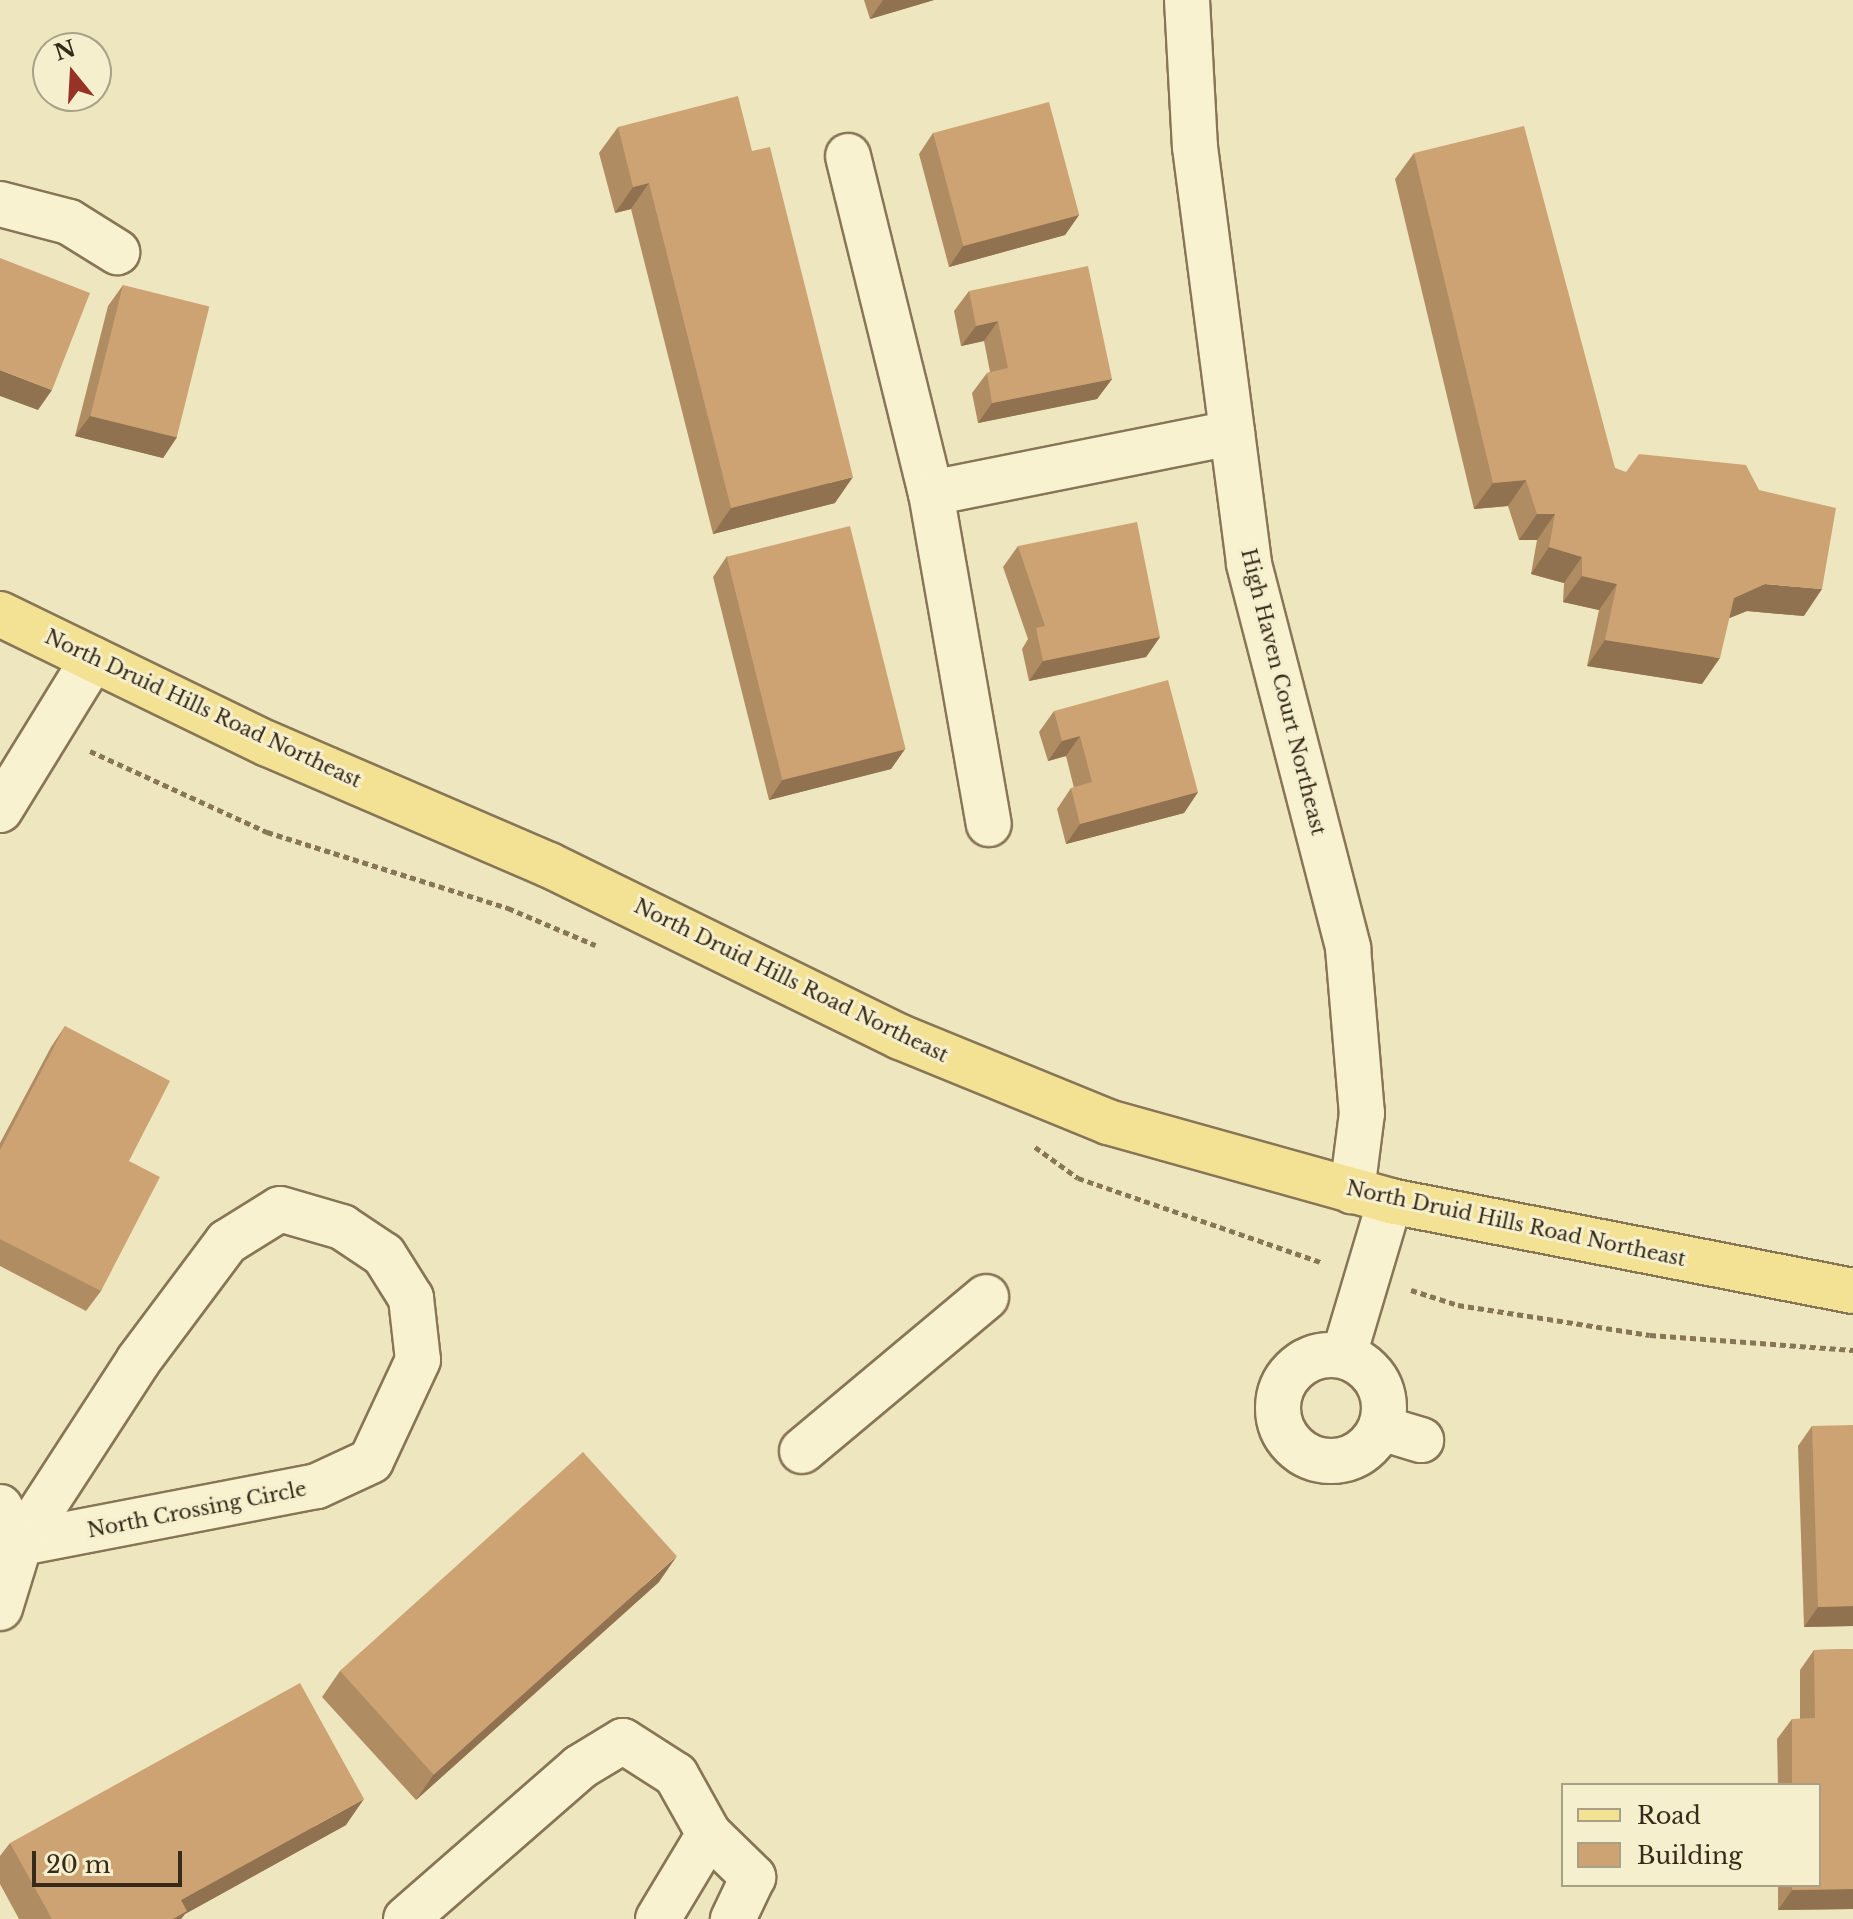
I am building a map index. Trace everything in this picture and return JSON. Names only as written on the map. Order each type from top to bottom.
[{"type":"main road","name":"North Druid Hills Road Northeast","points":[[3,621],[549,865],[900,1037],[1108,1122],[1371,1196],[1853,1291]]},
{"type":"street","name":"High Haven Court Northeast","points":[[1187,0],[1195,147],[1249,564],[1348,948],[1371,1196],[1344,1355]]},
{"type":"street","points":[[848,156],[931,493],[989,824]]},
{"type":"street","points":[[0,204],[69,222],[117,252]]},
{"type":"street","points":[[931,493],[1232,433]]},
{"type":"street","points":[[0,810],[93,659]]},
{"type":"street","name":"North Crossing Circle","points":[[0,1608],[10,1525],[227,1242],[280,1209],[342,1227],[384,1255],[411,1298],[418,1360],[371,1461],[317,1486],[10,1525]]},
{"type":"street","points":[[802,1451],[986,1297]]},
{"type":"street","points":[[1344,1355],[1370,1370],[1401,1434],[1333,1462],[1303,1455],[1282,1433],[1276,1402],[1288,1374],[1313,1357],[1344,1355]]},
{"type":"street","points":[[406,1919],[580,1767],[623,1741],[676,1775],[709,1834],[753,1877],[733,1919]]},
{"type":"street","points":[[658,1919],[709,1834]]},
{"type":"building","points":[[738,96],[752,151],[770,147],[853,477],[731,508],[649,183],[633,187],[618,127]]},
{"type":"building","points":[[1049,102],[1079,215],[963,246],[933,133]]},
{"type":"building","points":[[1524,126],[1615,468],[1626,472],[1639,454],[1746,465],[1759,490],[1836,508],[1822,589],[1765,584],[1734,598],[1720,658],[1605,640],[1617,584],[1582,576],[1582,557],[1549,547],[1555,514],[1537,514],[1526,480],[1493,483],[1414,153]]},
{"type":"building","points":[[0,258],[90,293],[52,390],[0,370]]},
{"type":"building","points":[[1088,266],[1112,379],[992,403],[987,373],[1008,368],[998,321],[976,326],[969,291]]},
{"type":"building","points":[[123,285],[209,307],[177,438],[90,416]]},
{"type":"building","points":[[1137,522],[1160,637],[1043,661],[1036,628],[1045,626],[1018,546]]},
{"type":"building","points":[[850,526],[906,749],[782,780],[727,557]]},
{"type":"building","points":[[1168,680],[1198,792],[1080,824],[1071,788],[1092,782],[1080,736],[1062,741],[1054,711]]},
{"type":"building","points":[[65,1026],[170,1081],[129,1161],[160,1177],[101,1291],[0,1239],[0,1150]]},
{"type":"building","points":[[1853,1425],[1853,1606],[1818,1607],[1812,1426]]},
{"type":"building","points":[[583,1452],[677,1556],[434,1775],[340,1671]]},
{"type":"building","points":[[1853,1649],[1853,1889],[1792,1890],[1792,1887],[1821,1887],[1821,1783],[1792,1783],[1792,1719],[1815,1718],[1814,1650]]},
{"type":"building","points":[[300,1683],[364,1799],[181,1900],[187,1911],[173,1919],[52,1919],[10,1843]]}]
